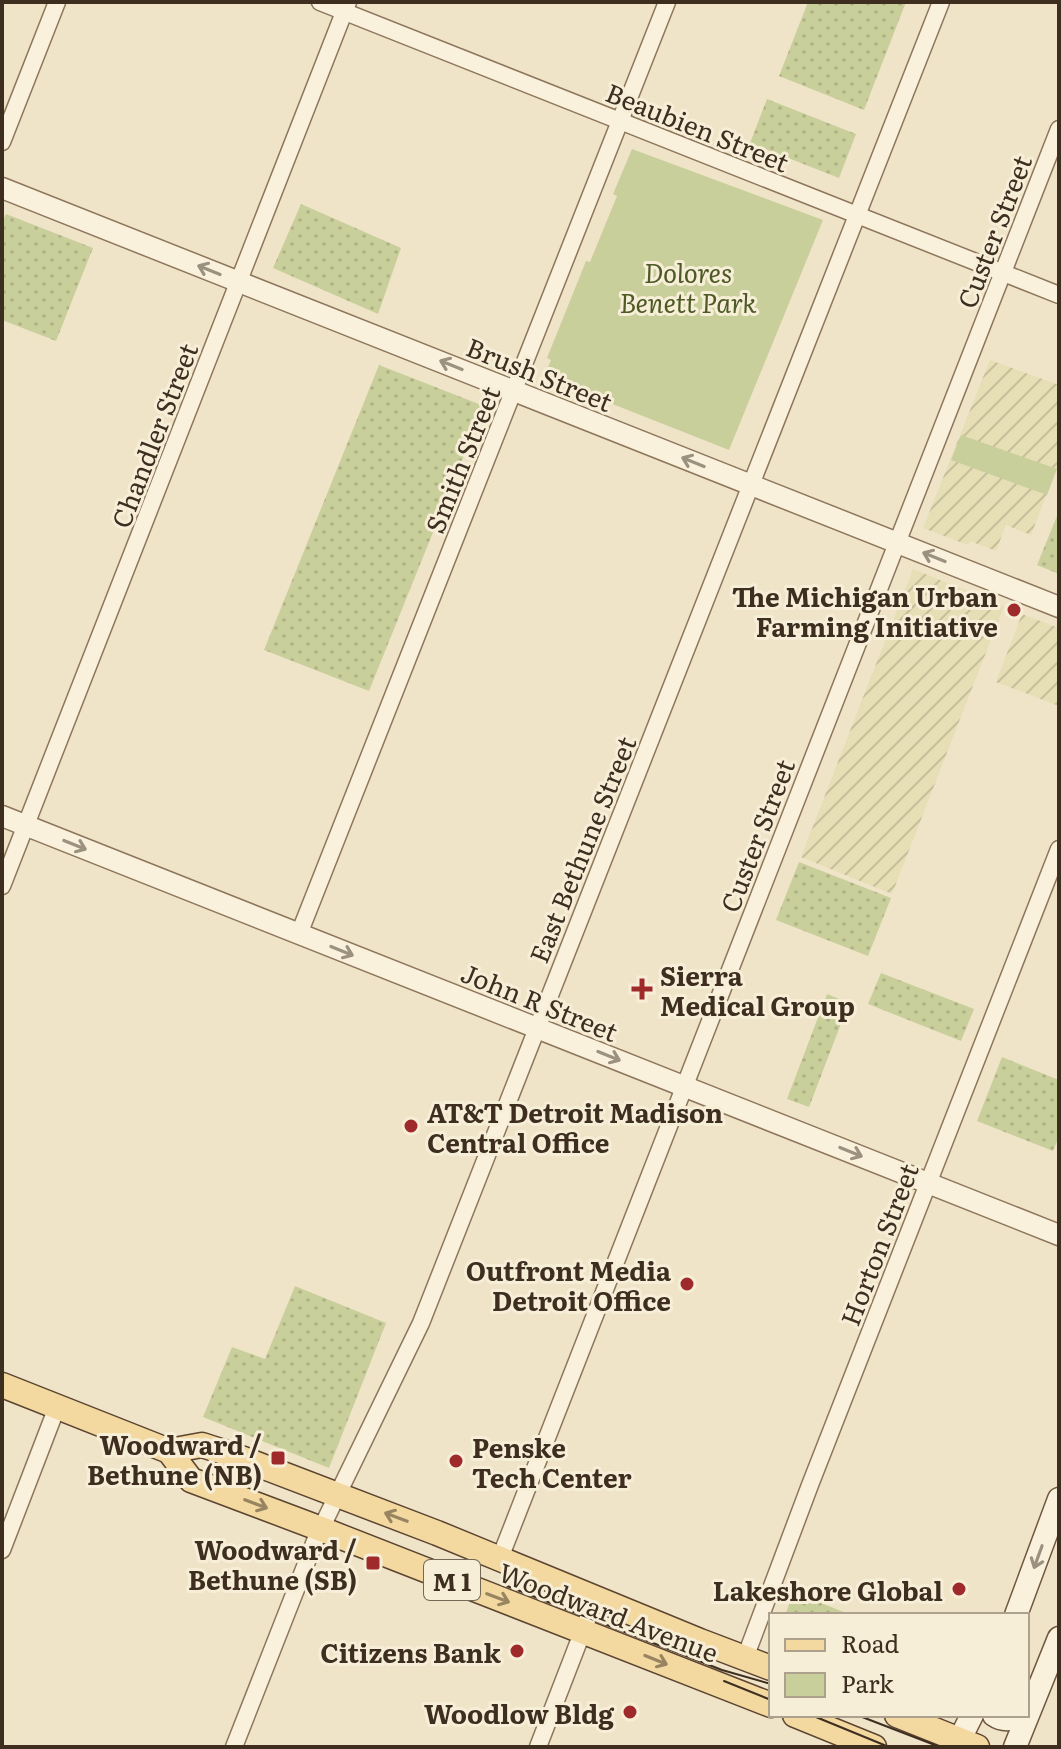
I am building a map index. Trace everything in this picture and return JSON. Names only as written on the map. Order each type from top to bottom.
[{"type":"main road","name":"Woodward Avenue","points":[[2,1385],[169,1451],[191,1480],[769,1704]]},
{"type":"main road","name":"Woodward Avenue","points":[[169,1451],[202,1445],[500,1558],[769,1667]]},
{"type":"main road","points":[[1017,1613],[1059,1499]]},
{"type":"main road","points":[[1029,1709],[1059,1638]]},
{"type":"main road","points":[[800,1717],[874,1747]]},
{"type":"main road","points":[[901,1717],[964,1745],[971,1717]]},
{"type":"main road","points":[[996,1717],[1006,1720],[1016,1717]]},
{"type":"main road","points":[[1015,1747],[1026,1717]]},
{"type":"street","points":[[2,142],[57,2]]},
{"type":"street","name":"Beaubien Street","points":[[320,2],[346,7],[620,121],[1059,295]]},
{"type":"street","name":"Smith Street","points":[[299,934],[667,2]]},
{"type":"street","name":"East Bethune Street","points":[[234,1747],[321,1529],[421,1323],[941,2]]},
{"type":"street","name":"Chandler Street","points":[[2,886],[346,7]]},
{"type":"street","name":"Custer Street","points":[[500,1558],[1059,129]]},
{"type":"street","name":"Brush Street","points":[[2,188],[1059,607]]},
{"type":"street","name":"John R Street","points":[[2,816],[1059,1235]]},
{"type":"street","name":"Horton Street","points":[[745,1658],[1059,849]]},
{"type":"street","points":[[2,1550],[57,1407]]},
{"type":"street","points":[[538,1747],[596,1597]]},
{"type":"shaded area","name":"The Michigan Urban Farming Initiative","points":[[990,360],[1059,385],[1059,463],[1031,535],[1006,525],[996,551],[970,541],[968,545],[923,528]]},
{"type":"shaded area","points":[[913,569],[1004,606],[892,894],[801,857]]},
{"type":"shaded area","points":[[1022,614],[1059,628],[1059,706],[996,682]]},
{"type":"green space","points":[[808,2],[906,2],[864,110],[779,76]]},
{"type":"green space","points":[[767,99],[856,134],[839,178],[750,143]]},
{"type":"green space","name":"Dolores Benett Park","points":[[632,149],[823,220],[729,450],[544,377],[551,360],[547,358],[586,261],[590,262],[617,196],[613,194]]},
{"type":"green space","points":[[301,204],[401,248],[378,314],[273,268]]},
{"type":"green space","points":[[6,214],[93,248],[56,341],[2,320],[2,223]]},
{"type":"green space","points":[[379,365],[484,406],[369,691],[264,650]]},
{"type":"green space","points":[[961,435],[1057,469],[1047,495],[951,460]]},
{"type":"green space","points":[[1059,511],[1059,574],[1037,565]]},
{"type":"green space","points":[[799,862],[891,898],[868,956],[776,920]]},
{"type":"green space","points":[[881,973],[974,1009],[961,1041],[868,1004]]},
{"type":"green space","points":[[827,994],[849,1003],[809,1107],[787,1099]]},
{"type":"green space","points":[[1002,1057],[1059,1080],[1059,1137],[1053,1151],[977,1121]]},
{"type":"green space","points":[[295,1286],[386,1323],[329,1468],[203,1417],[232,1347],[265,1359]]},
{"type":"green space","points":[[794,1592],[846,1613],[786,1613]]},
{"type":"tram line","points":[[507,1586],[722,1670],[769,1683]]},
{"type":"tram line","points":[[724,1681],[769,1699]]},
{"type":"tram line","points":[[816,1717],[889,1747]]},
{"type":"tram line","points":[[862,1717],[940,1747]]},
{"type":"place","name":"The Michigan Urban Farming Initiative","points":[[1014,610]]},
{"type":"place","name":"Sierra Medical Group","points":[[642,989]]},
{"type":"place","name":"AT&T Detroit Madison Central Office","points":[[411,1126]]},
{"type":"place","name":"Outfront Media Detroit Office","points":[[687,1284]]},
{"type":"place","name":"Woodward / Bethune (NB)","points":[[278,1458]]},
{"type":"place","name":"Penske Tech Center","points":[[456,1461]]},
{"type":"place","name":"Woodward / Bethune (SB)","points":[[373,1563]]},
{"type":"place","name":"Lakeshore Global","points":[[959,1589]]},
{"type":"place","name":"Citizens Bank","points":[[517,1651]]},
{"type":"place","name":"Woodlow Bldg","points":[[630,1712]]}]
